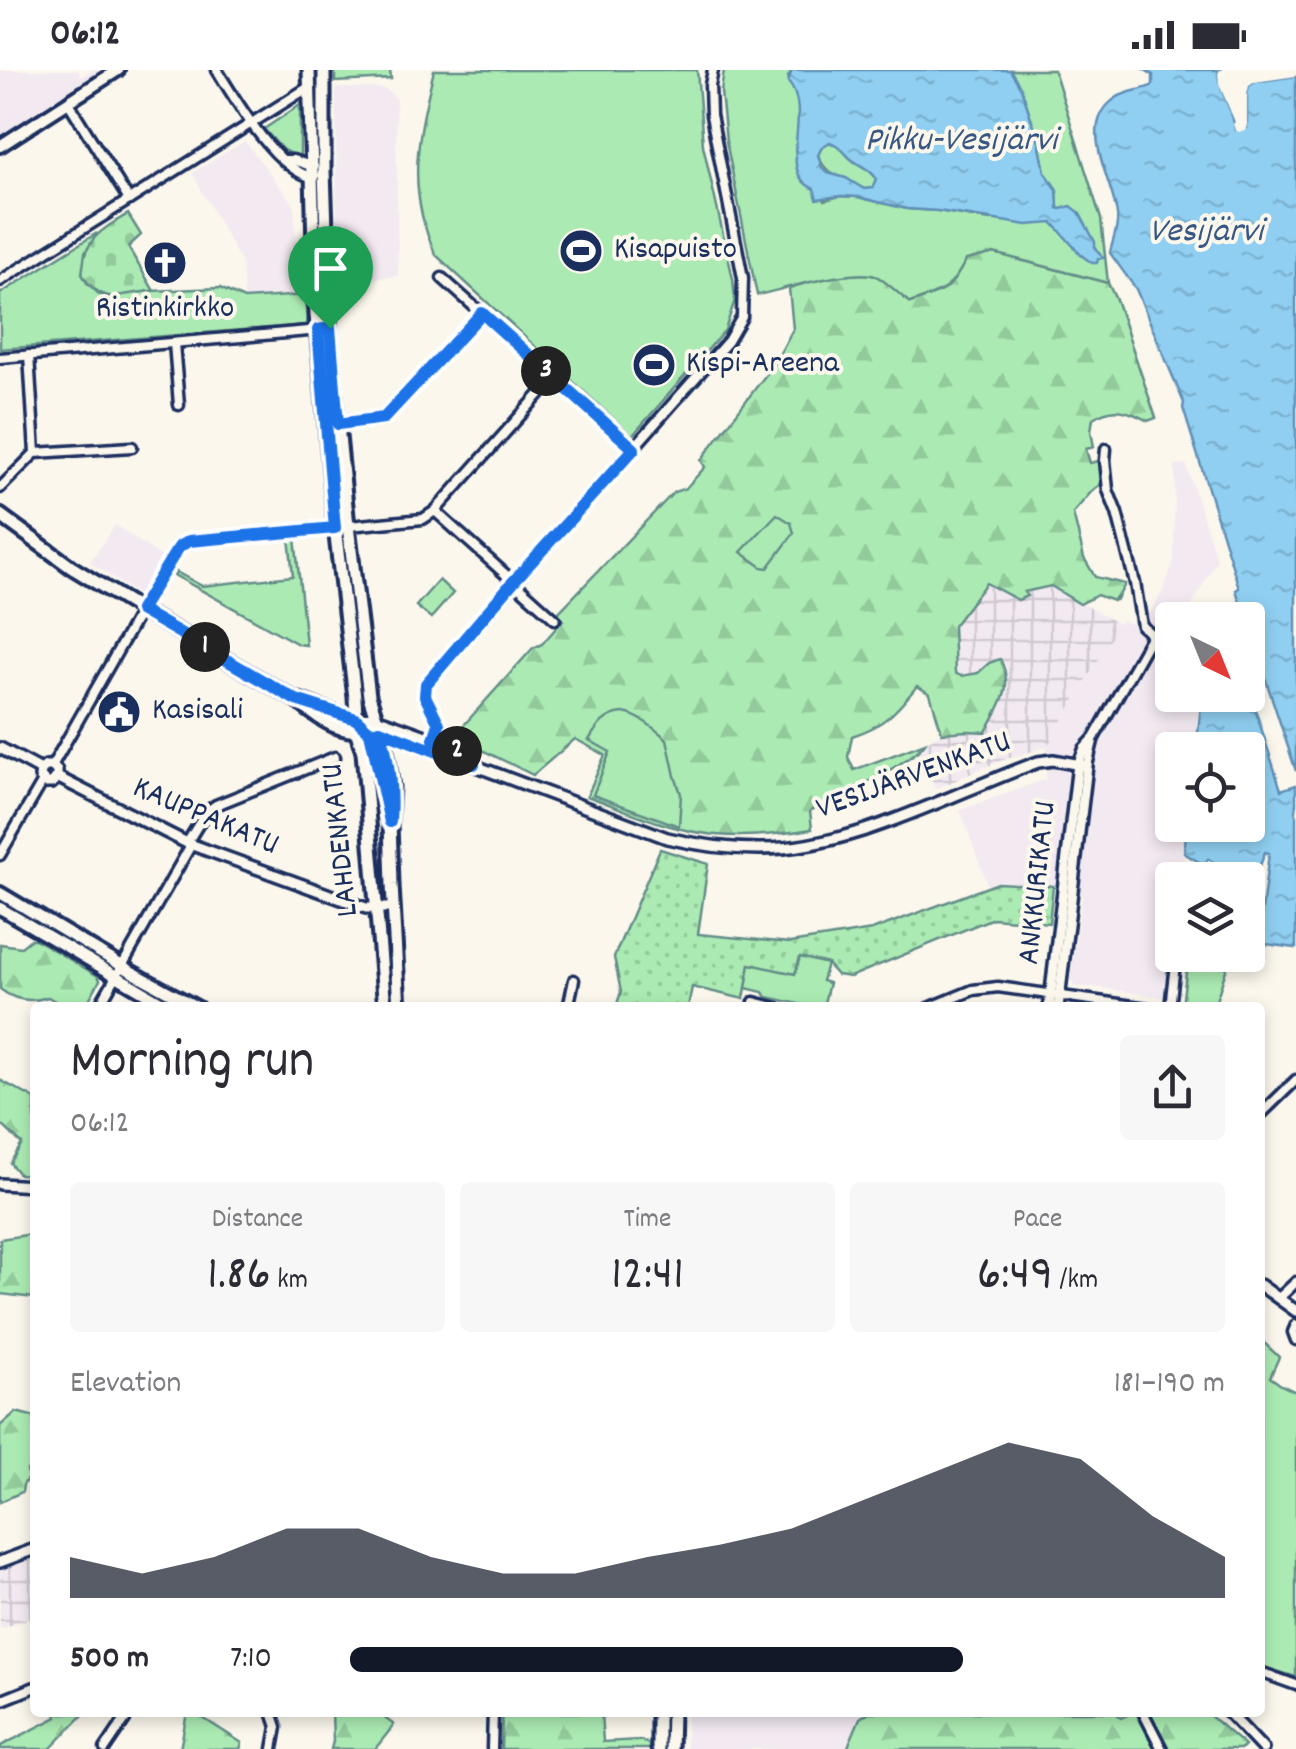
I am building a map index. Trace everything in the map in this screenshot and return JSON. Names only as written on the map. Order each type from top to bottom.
[{"type":"main road","points":[[0,146],[118,70]]},
{"type":"main road","name":"LAHDENKATU","points":[[309,70],[324,329],[356,719],[371,728]]},
{"type":"main road","name":"LAHDENKATU","points":[[315,171],[324,70]]},
{"type":"main road","name":"LAHDENKATU","points":[[324,329],[338,424],[342,527],[371,728],[390,822],[400,1002]]},
{"type":"main road","name":"VESIJÄRVENKATU","points":[[0,515],[70,567],[334,726],[371,728]]},
{"type":"main road","name":"VESIJÄRVENKATU","points":[[296,700],[356,719],[371,728]]},
{"type":"main road","name":"LAHDENKATU","points":[[371,728],[363,752],[385,1002]]},
{"type":"main road","points":[[0,894],[187,1002]]},
{"type":"main road","points":[[0,908],[160,1002]]},
{"type":"main road","points":[[658,1717],[658,1749]]},
{"type":"main road","points":[[670,1749],[672,1717]]},
{"type":"street","points":[[217,70],[273,151],[315,171]]},
{"type":"street","points":[[432,744],[439,724],[425,696],[426,684],[728,341],[742,317],[743,278],[711,115],[713,70]]},
{"type":"street","points":[[2,276],[309,86]]},
{"type":"street","points":[[68,102],[129,200]]},
{"type":"street","points":[[442,278],[634,449]]},
{"type":"street","points":[[338,424],[384,418],[482,313]]},
{"type":"street","points":[[0,358],[324,329]]},
{"type":"street","points":[[174,342],[178,406]]},
{"type":"street","points":[[29,355],[34,453]]},
{"type":"street","points":[[52,766],[180,546],[189,541],[424,519],[435,512],[554,378]]},
{"type":"street","points":[[0,488],[34,453],[132,447]]},
{"type":"street","points":[[1082,765],[1152,635],[1142,626],[1118,513],[1108,490],[1106,449]]},
{"type":"street","points":[[435,512],[555,618]]},
{"type":"street","name":"VESIJÄRVENKATU","points":[[371,728],[432,744],[464,762],[668,838],[762,850],[858,832],[1038,762],[1053,760],[1082,765]]},
{"type":"street","points":[[0,748],[41,770]]},
{"type":"street","points":[[101,1002],[206,812],[335,758]]},
{"type":"street","name":"ANKKURIKATU","points":[[1052,1002],[1082,765]]},
{"type":"street","points":[[52,766],[57,778],[44,782],[41,770],[52,766]]},
{"type":"street","name":"KAUPPAKATU","points":[[57,778],[189,844],[366,908],[394,908]]},
{"type":"street","points":[[0,854],[44,782]]},
{"type":"street","points":[[1171,1002],[1174,972]]},
{"type":"street","points":[[569,1002],[574,980]]},
{"type":"street","points":[[944,1002],[973,990],[998,987],[1108,1002]]},
{"type":"street","name":"ANKKURIKATU","points":[[1055,994],[1057,1002]]},
{"type":"street","points":[[1265,1110],[1296,1080]]},
{"type":"street","points":[[0,1184],[30,1186]]},
{"type":"street","points":[[1279,1298],[1296,1282]]},
{"type":"street","points":[[1265,1288],[1296,1311]]},
{"type":"street","points":[[1296,1325],[1296,1340]]},
{"type":"street","points":[[0,1562],[30,1551]]},
{"type":"street","points":[[1265,1674],[1296,1685]]},
{"type":"street","points":[[0,1701],[30,1689]]},
{"type":"street","points":[[105,1749],[127,1717]]},
{"type":"street","points":[[273,1749],[277,1728],[274,1717]]},
{"type":"street","points":[[492,1749],[493,1717]]},
{"type":"street","points":[[1146,1717],[1162,1749]]},
{"type":"street","points":[[1233,1717],[1263,1749]]},
{"type":"shaded area","points":[[0,70],[78,70],[81,77],[93,70],[105,70],[2,136]]},
{"type":"shaded area","points":[[336,88],[386,89],[396,98],[398,276],[337,282]]},
{"type":"shaded area","points":[[245,141],[294,205],[299,296],[244,299],[242,264],[192,173]]},
{"type":"shaded area","points":[[1186,464],[1217,560],[1194,602],[1157,602],[1174,561],[1175,465]]},
{"type":"shaded area","points":[[115,525],[162,557],[140,596],[90,562]]},
{"type":"shaded area","points":[[986,582],[1023,592],[1051,586],[1119,624],[1047,747],[1000,761],[935,789],[920,750],[925,743],[942,733],[986,732],[989,663],[978,673],[954,673],[953,626]]},
{"type":"shaded area","points":[[1155,605],[1155,712],[1197,712],[1196,732],[1155,732],[1155,842],[1185,842],[1183,862],[1155,862],[1155,972],[1177,972],[1176,999],[1075,987],[1070,979],[1082,895],[1052,886],[988,886],[960,810],[1046,779],[1047,747],[1121,620],[1136,626]]},
{"type":"shaded area","points":[[30,1558],[30,1618],[0,1629],[0,1571]]},
{"type":"shaded area","points":[[687,1717],[862,1717],[847,1749],[686,1749]]},
{"type":"green space","points":[[335,70],[390,70],[391,79],[335,82]]},
{"type":"green space","name":"Kisapuisto","points":[[434,70],[697,70],[703,145],[735,300],[725,330],[632,436],[436,255],[420,208],[417,163]]},
{"type":"green space","points":[[724,70],[792,70],[788,77],[798,98],[795,150],[814,189],[825,200],[858,197],[907,209],[990,220],[1058,208],[1057,190],[1045,172],[1021,88],[1010,70],[1054,70],[1101,219],[1108,283],[994,253],[966,260],[944,289],[910,303],[878,277],[868,274],[757,295],[726,141],[721,92]]},
{"type":"green space","points":[[300,105],[300,158],[283,150],[264,129]]},
{"type":"green space","points":[[829,142],[873,174],[873,188],[864,189],[826,169],[818,155]]},
{"type":"green space","points":[[128,214],[141,235],[128,247],[154,291],[106,295],[82,275],[85,253],[95,237]]},
{"type":"green space","points":[[97,233],[85,253],[82,274],[100,295],[220,288],[244,299],[305,295],[307,325],[0,349],[0,294]]},
{"type":"green space","points":[[994,253],[1108,283],[1156,418],[1148,421],[1120,410],[1100,414],[1093,418],[1094,447],[1086,449],[1090,463],[1099,461],[1105,481],[1073,513],[1084,558],[1095,577],[1125,584],[1116,601],[1116,597],[1113,601],[1097,595],[1080,604],[1051,586],[1024,592],[1027,596],[1018,600],[986,583],[953,626],[955,673],[978,673],[1000,659],[1004,669],[1004,697],[986,732],[942,733],[930,694],[917,686],[889,717],[852,736],[848,757],[854,770],[925,743],[917,751],[810,811],[812,829],[743,836],[672,827],[587,796],[605,755],[575,739],[533,775],[454,736],[563,620],[557,614],[674,492],[686,488],[705,467],[701,460],[774,364],[793,329],[789,288],[834,277],[870,275],[910,303],[944,289],[966,260]]},
{"type":"green space","points":[[777,514],[791,523],[794,533],[768,568],[762,567],[741,552]]},
{"type":"green space","points":[[289,537],[295,537],[306,645],[174,575],[176,572],[202,586],[293,576]]},
{"type":"green space","points":[[439,580],[453,593],[431,618],[416,606]]},
{"type":"green space","points":[[623,713],[641,719],[667,739],[681,794],[679,826],[593,795],[610,752],[589,740],[603,722]]},
{"type":"green space","points":[[660,849],[708,864],[698,934],[790,943],[872,930],[998,883],[1053,886],[1049,923],[993,918],[850,977],[837,975],[827,964],[800,958],[796,974],[750,965],[744,999],[692,987],[689,1002],[618,1002],[621,992],[614,957]]},
{"type":"green space","points":[[35,939],[98,976],[100,980],[88,1002],[57,1002],[48,997],[23,1000],[0,989],[0,944],[21,947]]},
{"type":"green space","points":[[800,957],[827,964],[822,981],[829,983],[824,1002],[790,1002],[746,988],[750,964],[795,974]]},
{"type":"green space","points":[[1186,972],[1225,972],[1216,1002],[1183,1002]]},
{"type":"green space","points":[[0,1080],[30,1096],[30,1175],[19,1174],[10,1163],[22,1144],[0,1123]]},
{"type":"green space","points":[[30,1235],[30,1297],[0,1294],[0,1239]]},
{"type":"green space","points":[[1265,1344],[1279,1357],[1270,1377],[1296,1392],[1296,1677],[1265,1668]]},
{"type":"green space","points":[[16,1412],[30,1416],[28,1478],[22,1492],[0,1502],[0,1426]]},
{"type":"green space","points":[[57,1717],[81,1717],[50,1749],[0,1749]]},
{"type":"green space","points":[[186,1717],[201,1717],[242,1743],[240,1749],[180,1749]]},
{"type":"green space","points":[[332,1717],[383,1717],[394,1725],[375,1749],[331,1749]]},
{"type":"green space","points":[[502,1717],[601,1717],[603,1742],[640,1740],[649,1744],[649,1749],[501,1749]]},
{"type":"green space","points":[[1212,1717],[1245,1746],[847,1749],[860,1718]]},
{"type":"water","name":"Pikku-Vesijärvi","points":[[792,70],[1010,70],[1021,88],[1045,172],[1057,190],[1058,208],[1071,206],[1079,212],[1103,258],[1092,263],[1053,223],[1027,225],[907,209],[858,197],[817,199],[814,189],[803,181],[797,169],[798,109],[788,82]],"holes":[[[830,142],[873,174],[873,188],[864,189],[822,168],[818,155]]]},
{"type":"water","name":"Vesijärvi","points":[[1145,70],[1220,70],[1219,80],[1235,130],[1247,128],[1249,86],[1296,76],[1296,771],[1265,677],[1265,602],[1240,602],[1184,403],[1136,289],[1110,253],[1117,215],[1100,154],[1098,123],[1104,109],[1116,98],[1153,85],[1153,75]]},
{"type":"water","points":[[1200,712],[1256,712],[1262,732],[1198,732]]},
{"type":"water","points":[[1265,740],[1281,790],[1296,785],[1296,948],[1265,944],[1269,853],[1265,852],[1261,862],[1199,862],[1184,853],[1185,842],[1265,842]]},
{"type":"pier","points":[[1220,70],[1225,70],[1224,83],[1240,127],[1246,82],[1296,71],[1296,76],[1249,86],[1247,129],[1239,132],[1219,84]]},
{"type":"place","name":"Kisapuisto","points":[[581,251]]},
{"type":"place","name":"Ristinkirkko","points":[[165,263]]},
{"type":"place","name":"Kispi-Areena","points":[[654,365]]},
{"type":"place","name":"Kasisali","points":[[119,712]]},
{"type":"route","points":[[330,328],[318,330],[335,528],[189,541],[175,553],[140,610],[296,700],[356,719],[370,732],[380,730],[392,787],[390,822],[370,732],[380,730],[474,764],[434,739],[439,724],[425,696],[426,684],[634,449],[482,313],[384,418],[338,424],[330,328]]}]
